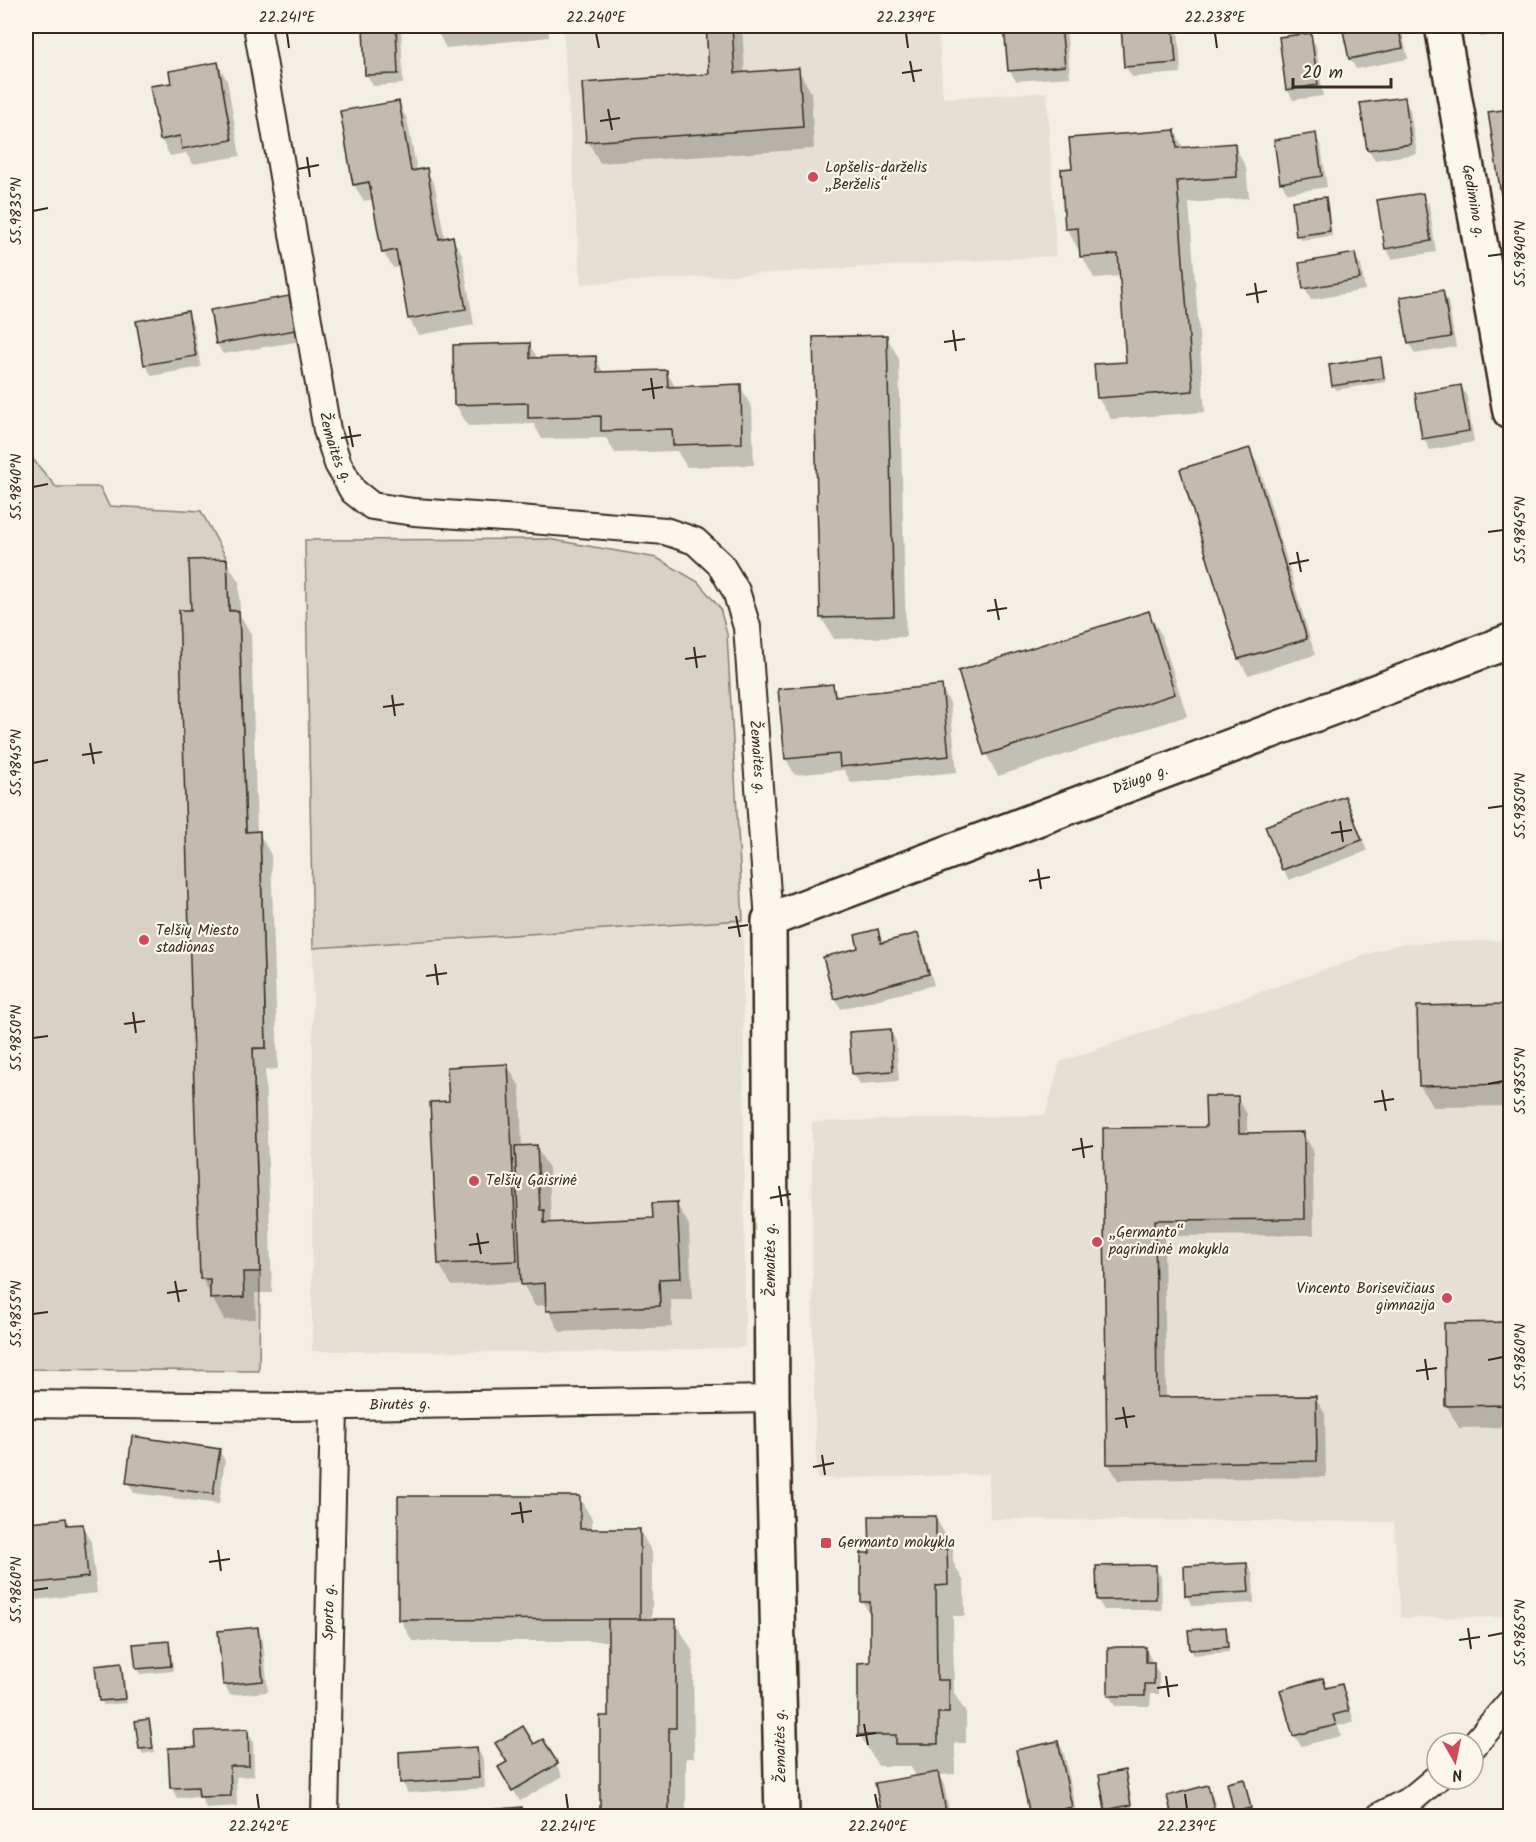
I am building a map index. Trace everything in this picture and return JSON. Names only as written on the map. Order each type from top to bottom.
[{"type":"main road","name":"Gedimino g.","points":[[1442,26],[1510,412]]},
{"type":"main road","name":"Džiugo g.","points":[[770,920],[1510,641]]},
{"type":"main road","name":"Žemaitės g.","points":[[770,920],[772,1399],[782,1816]]},
{"type":"street","name":"Žemaitės g.","points":[[257,26],[327,430],[338,464],[353,491],[372,506],[414,512],[665,531],[695,541],[720,564],[736,591],[747,627],[770,920]]},
{"type":"street","name":"Birutės g.","points":[[26,1404],[334,1407],[772,1399]]},
{"type":"street","name":"Sporto g.","points":[[325,1816],[334,1407]]},
{"type":"street","points":[[1485,1732],[1510,1703]]},
{"type":"street","points":[[1380,1816],[1412,1799],[1425,1788]]},
{"type":"shaded area","name":"Lopšelis-darželis „Berželis“","points":[[563,26],[938,26],[943,98],[1047,92],[1056,256],[581,284]]},
{"type":"shaded area","name":"Telšių Miesto stadionas","points":[[26,451],[56,487],[100,487],[109,506],[201,511],[227,559],[229,610],[239,611],[246,832],[260,831],[266,1048],[253,1049],[260,1272],[259,1371],[26,1369]]},
{"type":"shaded area","points":[[548,539],[657,558],[698,582],[720,608],[727,634],[743,920],[313,948],[305,540]]},
{"type":"shaded area","points":[[743,920],[745,1347],[629,1352],[312,1351],[313,948]]},
{"type":"shaded area","name":"„Germanto“ pagrindinė mokykla","points":[[1510,940],[1510,1617],[1401,1618],[1394,1522],[990,1519],[989,1474],[817,1479],[813,1363],[812,1122],[1045,1115],[1060,1062],[1398,944]]},
{"type":"building","points":[[363,26],[396,26],[398,74],[365,75]]},
{"type":"building","points":[[435,26],[497,26],[435,32]]},
{"type":"building","points":[[706,26],[732,26],[735,73],[799,68],[803,127],[586,142],[582,83],[709,74]]},
{"type":"building","points":[[1004,26],[1061,26],[1065,66],[1008,71]]},
{"type":"building","points":[[1121,26],[1173,26],[1176,63],[1124,67]]},
{"type":"building","points":[[1342,26],[1398,26],[1403,48],[1349,59]]},
{"type":"building","points":[[1311,33],[1318,85],[1286,90],[1279,37]]},
{"type":"building","points":[[218,62],[232,140],[182,149],[180,136],[160,140],[150,86],[171,83],[169,71]]},
{"type":"building","points":[[1405,97],[1411,144],[1367,150],[1360,103]]},
{"type":"building","points":[[399,101],[411,171],[427,168],[439,239],[453,236],[466,309],[408,319],[396,250],[382,253],[369,182],[353,185],[340,111]]},
{"type":"building","points":[[1510,109],[1510,194],[1501,195],[1488,112]]},
{"type":"building","points":[[1175,130],[1177,148],[1235,143],[1237,177],[1177,181],[1193,391],[1097,398],[1094,364],[1126,362],[1118,254],[1080,257],[1078,228],[1065,229],[1061,169],[1072,168],[1069,138]]},
{"type":"building","points":[[1316,133],[1322,176],[1280,183],[1274,140]]},
{"type":"building","points":[[1423,193],[1431,241],[1385,249],[1377,200]]},
{"type":"building","points":[[1326,197],[1330,231],[1296,236],[1292,201]]},
{"type":"building","points":[[1355,253],[1360,279],[1303,289],[1299,263]]},
{"type":"building","points":[[1443,290],[1451,337],[1408,344],[1400,297]]},
{"type":"building","points":[[289,296],[296,330],[216,344],[210,310]]},
{"type":"building","points":[[188,311],[196,356],[144,365],[136,321]]},
{"type":"building","points":[[887,335],[894,616],[820,618],[813,337]]},
{"type":"building","points":[[530,343],[530,358],[596,356],[597,372],[667,370],[668,387],[741,384],[742,443],[673,445],[672,429],[601,431],[601,416],[528,418],[528,403],[454,405],[453,345]]},
{"type":"building","points":[[1381,357],[1384,378],[1332,386],[1329,365]]},
{"type":"building","points":[[1461,385],[1469,431],[1422,439],[1415,393]]},
{"type":"building","points":[[1250,448],[1307,639],[1238,659],[1180,469]]},
{"type":"building","points":[[227,559],[229,611],[239,611],[246,832],[260,831],[266,1048],[253,1048],[260,1272],[243,1272],[244,1297],[210,1299],[210,1279],[200,1279],[179,610],[191,610],[189,560]]},
{"type":"building","points":[[1149,611],[1175,694],[984,755],[958,671]]},
{"type":"building","points":[[833,684],[835,696],[942,685],[949,756],[840,767],[839,754],[785,759],[778,689]]},
{"type":"building","points":[[1345,796],[1362,840],[1282,870],[1265,826]]},
{"type":"building","points":[[878,929],[881,943],[918,933],[929,974],[834,999],[823,957],[858,948],[855,935]]},
{"type":"building","points":[[1510,1004],[1510,1084],[1419,1086],[1417,1006]]},
{"type":"building","points":[[891,1029],[893,1071],[852,1074],[849,1032]]},
{"type":"building","name":"Telšių Gaisrinė","points":[[508,1064],[517,1261],[438,1264],[430,1102],[449,1101],[447,1067]]},
{"type":"building","points":[[1205,1096],[1238,1096],[1239,1133],[1304,1132],[1305,1219],[1155,1220],[1157,1397],[1316,1396],[1317,1461],[1107,1464],[1103,1128],[1206,1127]]},
{"type":"building","points":[[537,1145],[540,1210],[544,1210],[544,1223],[653,1218],[652,1203],[677,1202],[681,1278],[659,1279],[660,1306],[546,1311],[545,1283],[521,1285],[515,1146]]},
{"type":"building","points":[[1510,1322],[1510,1405],[1445,1406],[1444,1323]]},
{"type":"building","points":[[132,1436],[220,1449],[213,1494],[126,1483]]},
{"type":"building","points":[[398,1496],[580,1496],[580,1529],[640,1529],[640,1619],[398,1620]]},
{"type":"building","points":[[869,1516],[936,1516],[936,1549],[947,1549],[948,1585],[936,1586],[937,1680],[949,1680],[949,1713],[938,1713],[938,1744],[896,1744],[896,1735],[858,1735],[858,1663],[870,1662],[870,1602],[861,1602],[861,1553],[870,1553]]},
{"type":"building","points":[[66,1518],[67,1525],[83,1524],[88,1577],[26,1584],[26,1529],[32,1528],[31,1522]]},
{"type":"building","points":[[1247,1563],[1249,1592],[1185,1596],[1184,1566]]},
{"type":"building","points":[[1156,1565],[1156,1599],[1097,1600],[1096,1566]]},
{"type":"building","points":[[608,1619],[676,1619],[676,1728],[669,1728],[669,1816],[631,1816],[631,1809],[600,1809],[600,1716],[608,1716]]},
{"type":"building","points":[[258,1627],[263,1681],[223,1685],[218,1631]]},
{"type":"building","points":[[1226,1627],[1228,1647],[1190,1650],[1188,1630]]},
{"type":"building","points":[[169,1641],[171,1666],[136,1669],[133,1644]]},
{"type":"building","points":[[1108,1647],[1146,1647],[1146,1662],[1154,1662],[1154,1684],[1145,1684],[1145,1696],[1108,1696]]},
{"type":"building","points":[[121,1663],[125,1699],[99,1701],[95,1666]]},
{"type":"building","points":[[1323,1678],[1326,1688],[1342,1684],[1349,1711],[1333,1715],[1336,1725],[1293,1736],[1280,1690]]},
{"type":"building","points":[[149,1719],[153,1748],[139,1749],[135,1721]]},
{"type":"building","points":[[523,1726],[534,1744],[543,1739],[558,1764],[512,1791],[498,1767],[507,1762],[495,1743]]},
{"type":"building","points":[[248,1729],[249,1766],[230,1766],[231,1796],[199,1797],[198,1787],[170,1788],[168,1748],[196,1747],[195,1731]]},
{"type":"building","points":[[1058,1741],[1072,1807],[1030,1816],[1016,1750]]},
{"type":"building","points":[[477,1747],[479,1778],[400,1783],[399,1752]]},
{"type":"building","points":[[1125,1770],[1131,1805],[1105,1810],[1099,1775]]},
{"type":"building","points":[[938,1772],[947,1816],[882,1816],[875,1783]]},
{"type":"building","points":[[1244,1779],[1251,1808],[1234,1812],[1227,1783]]},
{"type":"building","points":[[1208,1785],[1216,1816],[1172,1816],[1167,1796]]},
{"type":"building","points":[[522,1807],[523,1816],[489,1816],[489,1810]]},
{"type":"place","name":"Lopšelis-darželis „Berželis“","points":[[813,177]]},
{"type":"place","name":"Telšių Miesto stadionas","points":[[144,940]]},
{"type":"place","name":"Telšių Gaisrinė","points":[[474,1181]]},
{"type":"place","name":"„Germanto“ pagrindinė mokykla","points":[[1097,1242]]},
{"type":"place","name":"Vincento Borisevičiaus gimnazija","points":[[1447,1298]]},
{"type":"place","name":"Germanto mokykla","points":[[826,1543]]}]
